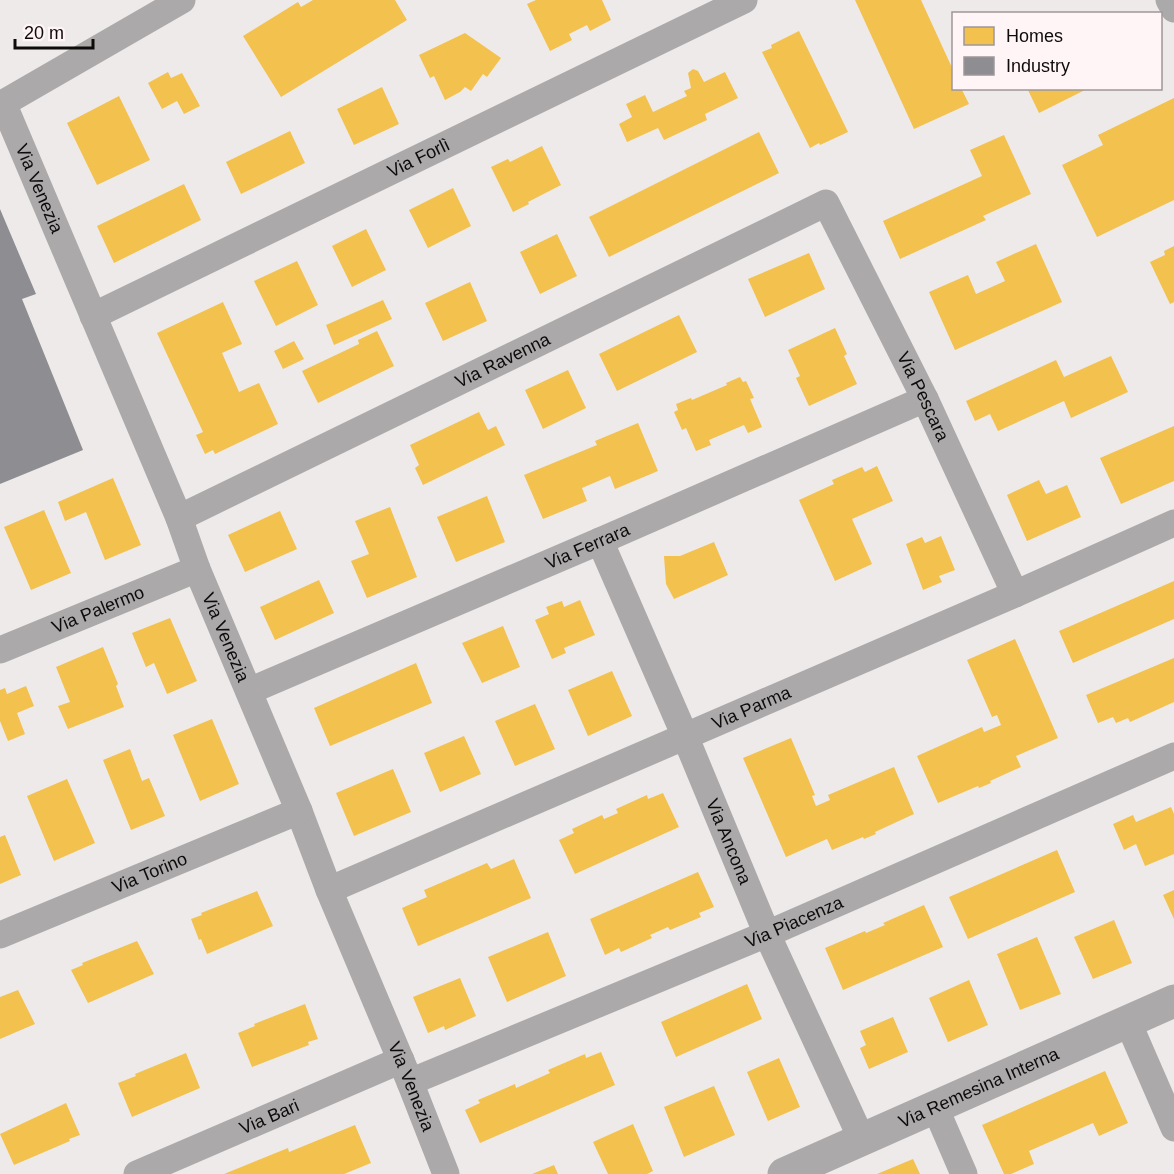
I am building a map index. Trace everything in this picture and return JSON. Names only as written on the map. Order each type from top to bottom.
[{"type":"street","points":[[2,104],[182,0]]},
{"type":"street","name":"Via Forlì","points":[[93,316],[744,0]]},
{"type":"street","points":[[1170,0],[1174,9]]},
{"type":"street","name":"Via Venezia","points":[[2,104],[179,518],[197,569],[299,811],[329,890],[406,1071],[446,1174]]},
{"type":"street","name":"Via Pescara","points":[[826,203],[925,399],[1015,594]]},
{"type":"street","name":"Via Ravenna","points":[[179,518],[826,203]]},
{"type":"street","name":"Via Ferrara","points":[[249,691],[925,399]]},
{"type":"street","name":"Via Parma","points":[[329,890],[1174,523]]},
{"type":"street","name":"Via Ancona","points":[[600,541],[685,736],[767,934],[862,1140]]},
{"type":"street","name":"Via Palermo","points":[[0,650],[197,569]]},
{"type":"street","name":"Via Piacenza","points":[[406,1071],[767,934],[1174,756]]},
{"type":"street","name":"Via Torino","points":[[0,935],[299,811]]},
{"type":"street","name":"Via Remesina Interna","points":[[784,1174],[1174,1001]]},
{"type":"street","points":[[1128,1022],[1174,1128]]},
{"type":"street","name":"Via Bari","points":[[137,1174],[406,1071]]},
{"type":"street","points":[[935,1107],[964,1174]]},
{"type":"building: Homes","points":[[313,0],[395,0],[407,20],[281,97],[243,36],[298,2],[301,7]]},
{"type":"building: Homes","points":[[536,0],[602,0],[611,20],[590,31],[587,25],[569,34],[572,40],[550,51],[527,4]]},
{"type":"building: Homes","points":[[855,0],[921,0],[952,68],[952,90],[962,90],[969,104],[914,129]]},
{"type":"building: Homes","points":[[799,31],[848,132],[810,148],[762,52]]},
{"type":"building: Homes","points":[[465,33],[501,58],[487,77],[483,74],[471,91],[465,87],[445,100],[434,76],[430,78],[419,55]]},
{"type":"building: Homes","points":[[693,69],[698,71],[704,82],[725,72],[738,98],[705,114],[707,120],[664,140],[658,128],[627,142],[619,124],[632,117],[626,104],[645,95],[653,112],[687,96],[684,91],[691,88],[688,73]]},
{"type":"building: Homes","points":[[168,72],[171,78],[182,73],[200,106],[184,114],[177,101],[162,109],[148,83]]},
{"type":"building: Homes","points":[[382,87],[399,124],[354,145],[337,109]]},
{"type":"building: Homes","points":[[1028,90],[1085,90],[1039,113]]},
{"type":"building: Homes","points":[[119,96],[150,160],[97,185],[67,123]]},
{"type":"building: Homes","points":[[1174,98],[1174,200],[1097,237],[1062,165],[1103,145],[1098,135]]},
{"type":"building: Homes","points":[[290,131],[305,163],[241,194],[226,162]]},
{"type":"building: Homes","points":[[759,132],[779,173],[609,257],[589,217]]},
{"type":"building: Homes","points":[[1004,135],[1031,194],[983,216],[986,220],[900,259],[883,221],[982,176],[970,150]]},
{"type":"building: Homes","points":[[542,146],[561,185],[513,212],[491,167],[508,159],[510,162]]},
{"type":"building: Homes","points":[[184,184],[201,220],[114,263],[97,226]]},
{"type":"building: Homes","points":[[453,188],[471,226],[428,248],[409,210]]},
{"type":"building: Homes","points":[[366,229],[386,270],[352,287],[332,246]]},
{"type":"building: Homes","points":[[557,234],[577,276],[540,294],[520,252]]},
{"type":"building: Homes","points":[[1036,244],[1062,302],[955,350],[929,292],[968,275],[976,294],[1005,281],[996,262]]},
{"type":"building: Homes","points":[[1174,246],[1174,302],[1170,304],[1150,262],[1165,255],[1164,251]]},
{"type":"building: Homes","points":[[809,253],[825,289],[765,317],[748,279]]},
{"type":"building: Homes","points":[[297,261],[318,305],[276,326],[254,281]]},
{"type":"building: Homes","points":[[470,282],[487,321],[443,341],[425,303]]},
{"type":"building: Homes","points":[[383,300],[392,319],[334,345],[326,325]]},
{"type":"building: Homes","points":[[223,302],[242,344],[222,353],[239,392],[259,383],[278,424],[215,454],[213,450],[205,454],[196,435],[203,432],[157,333]]},
{"type":"building: Homes","points":[[679,315],[697,352],[617,391],[599,354]]},
{"type":"building: Homes","points":[[835,328],[847,354],[844,356],[857,384],[809,406],[796,378],[800,376],[788,350]]},
{"type":"building: Homes","points":[[377,331],[394,366],[318,403],[302,371],[359,344],[358,340]]},
{"type":"building: Homes","points":[[294,341],[304,359],[283,369],[274,351]]},
{"type":"building: Homes","points":[[1111,356],[1128,392],[1071,418],[1064,401],[998,431],[990,414],[975,421],[966,401],[1056,360],[1064,377]]},
{"type":"building: Homes","points":[[568,370],[586,408],[543,429],[525,390]]},
{"type":"building: Homes","points":[[740,377],[743,382],[746,381],[754,398],[750,399],[762,427],[748,433],[744,425],[709,440],[711,445],[696,451],[686,428],[682,430],[674,412],[678,410],[676,404],[691,398],[692,400]]},
{"type":"building: Homes","points":[[479,412],[488,430],[496,426],[505,445],[423,485],[415,468],[419,465],[410,445]]},
{"type":"building: Homes","points":[[638,423],[658,471],[615,489],[610,476],[582,488],[587,501],[543,519],[524,475],[597,445],[595,441]]},
{"type":"building: Homes","points":[[1174,426],[1174,481],[1121,504],[1100,458]]},
{"type":"building: Homes","points":[[877,466],[893,501],[852,519],[872,564],[835,581],[799,500],[834,484],[832,480],[862,467],[865,472]]},
{"type":"building: Homes","points":[[113,478],[141,545],[105,560],[86,512],[65,521],[58,502]]},
{"type":"building: Homes","points":[[1039,480],[1046,494],[1067,485],[1081,517],[1027,541],[1007,495]]},
{"type":"building: Homes","points":[[487,496],[505,542],[456,562],[437,517]]},
{"type":"building: Homes","points":[[390,507],[417,577],[367,598],[351,561],[369,554],[355,521]]},
{"type":"building: Homes","points":[[44,510],[71,573],[31,590],[4,527]]},
{"type":"building: Homes","points":[[280,511],[297,549],[245,572],[228,535]]},
{"type":"building: Homes","points":[[941,536],[955,570],[939,576],[942,582],[923,590],[906,544],[922,537],[925,543]]},
{"type":"building: Homes","points":[[714,542],[728,575],[674,599],[666,584],[664,556],[680,556]]},
{"type":"building: Homes","points":[[319,580],[334,613],[275,640],[260,607]]},
{"type":"building: Homes","points":[[1174,581],[1174,619],[1073,663],[1059,631]]},
{"type":"building: Homes","points":[[580,600],[595,635],[564,648],[566,653],[552,659],[535,620],[549,614],[546,607],[562,601],[564,607]]},
{"type":"building: Homes","points":[[170,618],[197,681],[167,694],[154,663],[146,667],[132,633]]},
{"type":"building: Homes","points":[[503,626],[520,667],[482,683],[462,643]]},
{"type":"building: Homes","points":[[1015,639],[1058,738],[1016,756],[1021,767],[990,781],[991,783],[938,803],[917,756],[982,727],[984,732],[1001,725],[997,715],[992,717],[967,660]]},
{"type":"building: Homes","points":[[103,647],[118,684],[116,686],[124,707],[68,729],[58,706],[70,702],[56,667]]},
{"type":"building: Homes","points":[[1174,658],[1174,702],[1130,722],[1128,718],[1116,723],[1113,717],[1098,723],[1086,695]]},
{"type":"building: Homes","points":[[416,663],[432,703],[330,746],[314,708]]},
{"type":"building: Homes","points":[[612,671],[632,716],[588,736],[568,690]]},
{"type":"building: Homes","points":[[26,686],[34,706],[17,713],[25,734],[8,741],[0,721],[0,690],[5,688],[7,694]]},
{"type":"building: Homes","points":[[535,704],[555,749],[515,766],[495,721]]},
{"type":"building: Homes","points":[[212,719],[239,784],[200,801],[173,735]]},
{"type":"building: Homes","points":[[464,736],[481,774],[440,792],[424,753]]},
{"type":"building: Homes","points":[[791,738],[815,795],[812,796],[816,806],[830,800],[828,795],[894,767],[914,814],[875,832],[876,834],[832,850],[827,839],[786,857],[743,758]]},
{"type":"building: Homes","points":[[130,749],[142,781],[149,778],[165,816],[131,830],[103,760]]},
{"type":"building: Homes","points":[[393,769],[411,812],[354,836],[336,793]]},
{"type":"building: Homes","points":[[67,779],[95,843],[54,861],[27,796]]},
{"type":"building: Homes","points":[[663,793],[679,827],[575,874],[559,840],[574,833],[572,829],[602,815],[604,819],[618,813],[616,809],[647,795],[648,799]]},
{"type":"building: Homes","points":[[1171,807],[1174,814],[1174,854],[1145,866],[1136,844],[1124,850],[1113,824],[1133,815],[1136,822]]},
{"type":"building: Homes","points":[[5,835],[21,875],[0,884],[0,837]]},
{"type":"building: Homes","points":[[1057,850],[1075,892],[968,939],[949,897]]},
{"type":"building: Homes","points":[[514,859],[531,898],[418,946],[402,908],[427,897],[424,890],[487,863],[491,869]]},
{"type":"building: Homes","points":[[698,872],[714,907],[699,913],[701,917],[670,930],[668,927],[650,935],[652,938],[621,952],[619,948],[605,955],[590,919]]},
{"type":"building: Homes","points":[[1174,890],[1174,919],[1163,895]]},
{"type":"building: Homes","points":[[257,891],[273,926],[207,954],[191,919]]},
{"type":"building: Homes","points":[[924,905],[943,947],[843,990],[825,948],[885,925],[883,923]]},
{"type":"building: Homes","points":[[1114,920],[1132,963],[1093,979],[1074,937]]},
{"type":"building: Homes","points":[[548,932],[566,976],[507,1002],[488,957]]},
{"type":"building: Homes","points":[[1037,937],[1061,994],[1020,1010],[997,954]]},
{"type":"building: Homes","points":[[137,941],[154,974],[88,1003],[71,970],[83,965],[82,963]]},
{"type":"building: Homes","points":[[460,978],[476,1016],[445,1030],[444,1026],[428,1033],[413,997]]},
{"type":"building: Homes","points":[[969,980],[988,1025],[948,1042],[929,998]]},
{"type":"building: Homes","points":[[747,984],[762,1019],[676,1057],[661,1022]]},
{"type":"building: Homes","points":[[18,990],[35,1024],[0,1039],[0,997]]},
{"type":"building: Homes","points":[[305,1004],[318,1039],[308,1042],[309,1045],[252,1067],[238,1033],[255,1026],[254,1024]]},
{"type":"building: Homes","points":[[893,1017],[908,1052],[869,1069],[860,1048],[866,1045],[860,1031]]},
{"type":"building: Homes","points":[[601,1052],[615,1085],[480,1143],[465,1110],[480,1103],[478,1100],[515,1084],[516,1088],[550,1073],[548,1070],[585,1054],[586,1058]]},
{"type":"building: Homes","points":[[186,1053],[200,1088],[132,1117],[118,1083]]},
{"type":"building: Homes","points":[[779,1058],[800,1107],[768,1121],[747,1072]]},
{"type":"building: Homes","points":[[1105,1071],[1128,1123],[1099,1136],[1093,1123],[1029,1151],[1034,1164],[1011,1174],[1004,1174],[982,1125]]},
{"type":"building: Homes","points":[[714,1086],[735,1135],[684,1157],[664,1107]]},
{"type":"building: Homes","points":[[66,1103],[80,1135],[14,1165],[0,1134]]},
{"type":"building: Homes","points":[[633,1124],[653,1171],[647,1174],[608,1174],[593,1142]]},
{"type":"building: Homes","points":[[355,1125],[371,1163],[344,1174],[224,1174],[288,1148],[289,1152]]},
{"type":"building: Homes","points":[[913,1159],[920,1174],[877,1174]]},
{"type":"building: Homes","points":[[554,1165],[558,1174],[532,1174]]},
{"type":"building: Industry","points":[[0,209],[36,294],[22,299],[83,450],[0,484]]}]
